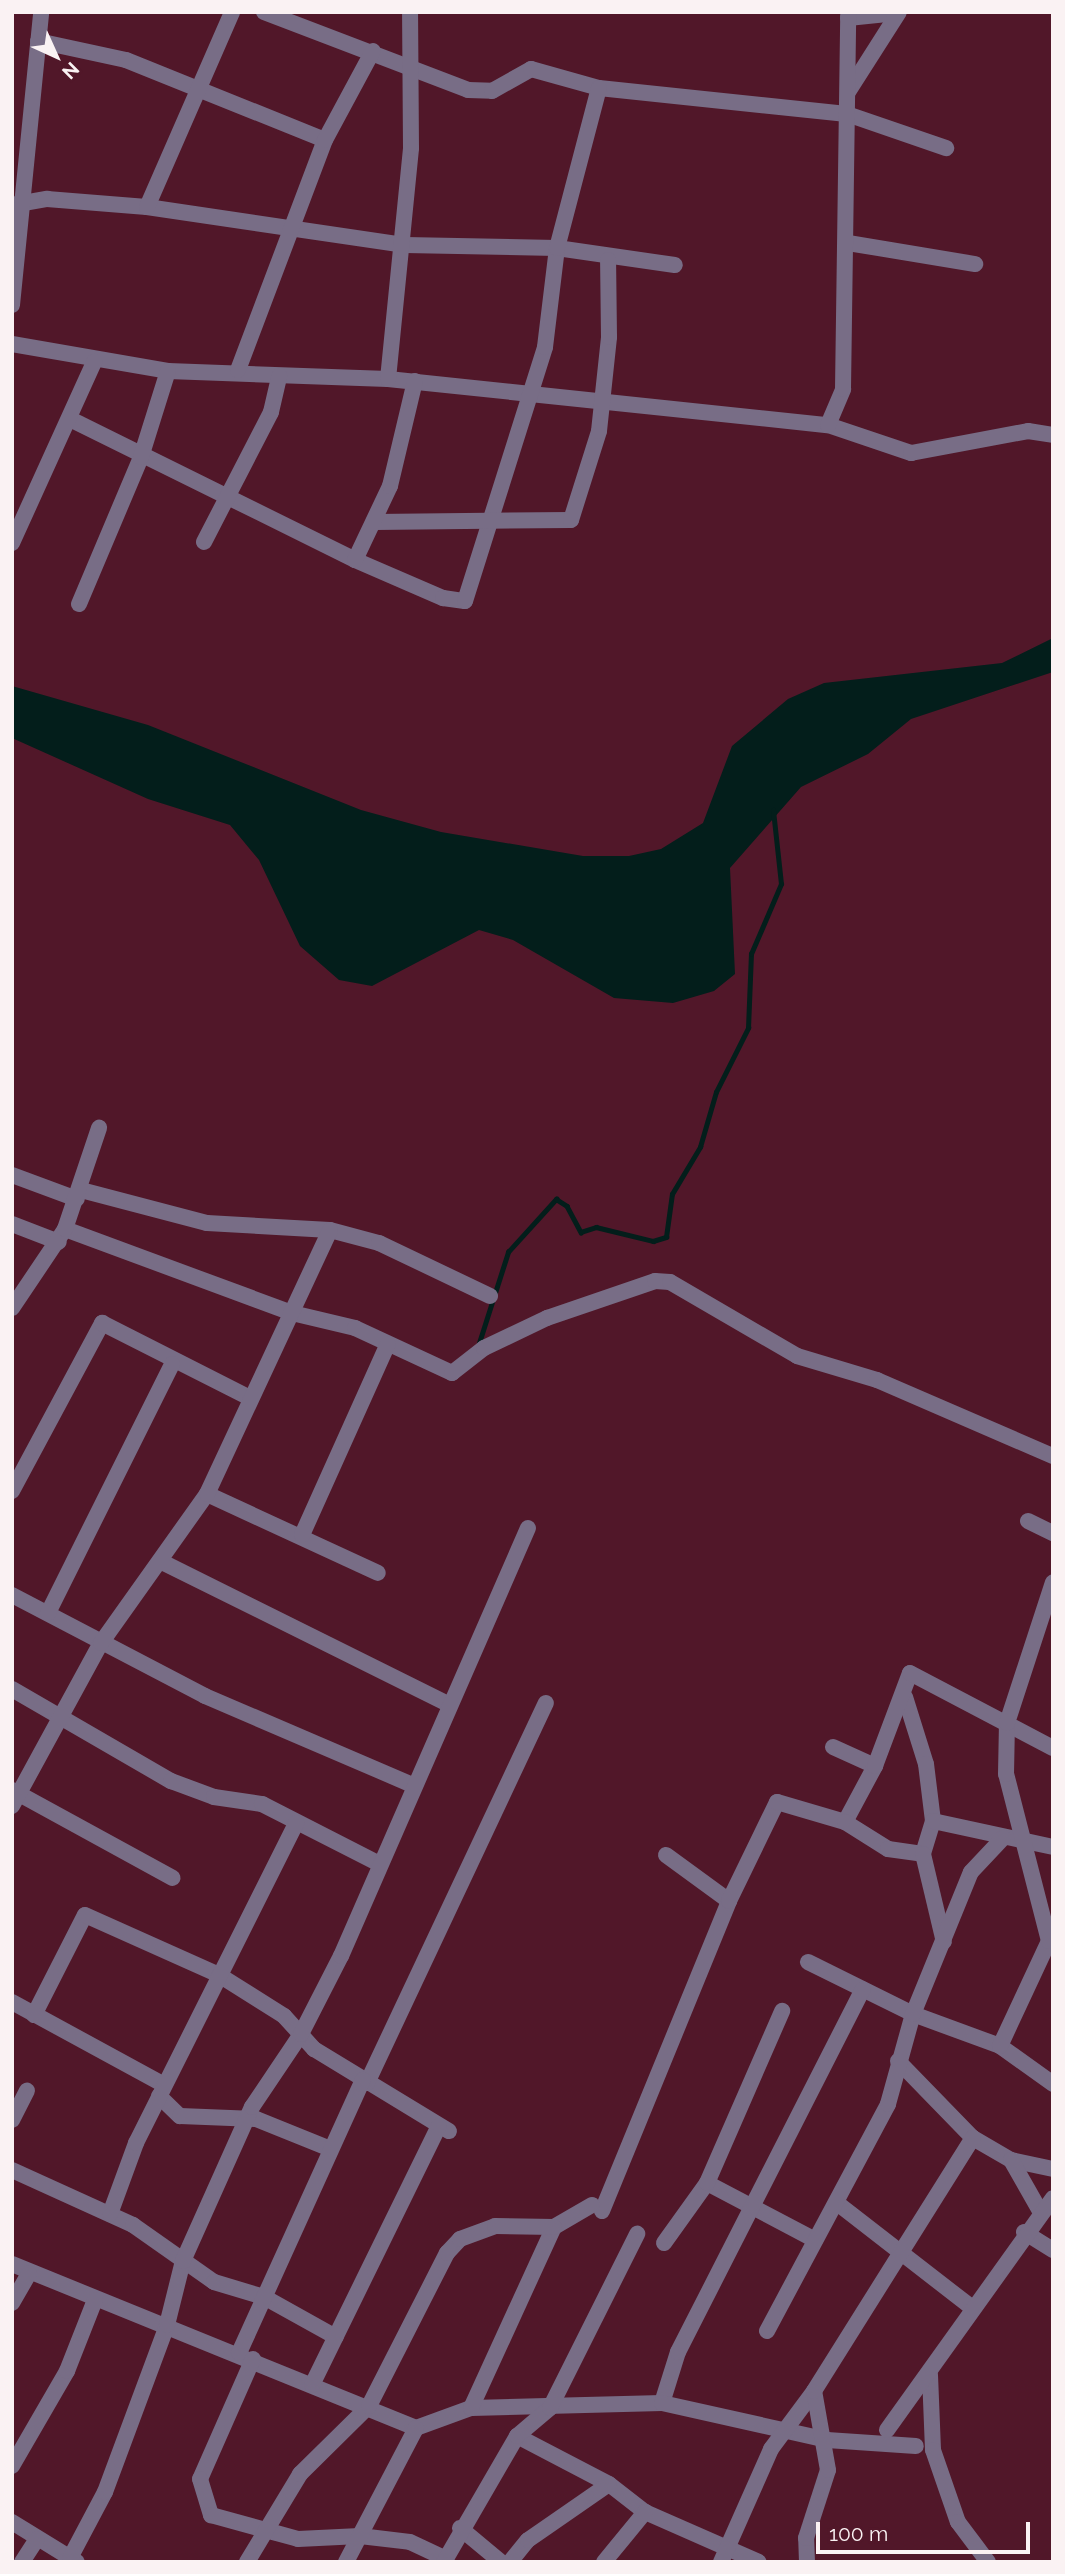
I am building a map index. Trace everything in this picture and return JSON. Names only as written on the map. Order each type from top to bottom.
[{"type":"street","points":[[12,304],[17,204],[41,12]]},
{"type":"street","points":[[147,207],[232,12]]},
{"type":"street","points":[[264,12],[373,51],[411,70],[482,92],[531,69],[598,88],[846,114],[946,148]]},
{"type":"street","points":[[388,379],[405,245],[411,70],[410,12]]},
{"type":"street","points":[[828,425],[843,389],[848,243],[848,15],[898,13]]},
{"type":"street","points":[[847,94],[898,13]]},
{"type":"street","points":[[38,40],[126,60],[199,86],[325,140]]},
{"type":"street","points":[[238,370],[325,140],[373,51]]},
{"type":"street","points":[[72,420],[141,457],[355,560],[460,603],[472,588],[494,522],[545,347],[557,247],[598,88]]},
{"type":"street","points":[[17,204],[47,199],[147,207],[405,245],[557,247],[608,260],[675,265]]},
{"type":"street","points":[[848,243],[975,264]]},
{"type":"street","points":[[375,522],[571,520],[603,398],[608,260]]},
{"type":"street","points":[[12,344],[94,362],[168,371],[238,370],[279,376],[415,381],[532,394],[603,398],[828,425],[911,453],[1028,431],[1053,435]]},
{"type":"street","points":[[12,543],[72,420],[94,362]]},
{"type":"street","points":[[79,604],[141,457],[168,371]]},
{"type":"street","points":[[204,542],[230,500],[271,412],[279,376]]},
{"type":"street","points":[[355,560],[375,522],[415,381]]},
{"type":"street","points":[[12,1308],[62,1236],[79,1194],[99,1128]]},
{"type":"street","points":[[12,1175],[79,1194],[207,1223],[330,1230],[379,1242],[491,1296]]},
{"type":"street","points":[[12,1224],[62,1236],[292,1313],[355,1328],[452,1373],[528,1326],[655,1281],[670,1282],[797,1356],[877,1380],[1053,1456]]},
{"type":"street","points":[[173,1878],[15,1797],[101,1643],[162,1562],[206,1494],[248,1397],[292,1313],[330,1230]]},
{"type":"street","points":[[12,1491],[102,1323],[173,1364],[248,1397]]},
{"type":"street","points":[[302,1535],[388,1344]]},
{"type":"street","points":[[48,1613],[173,1364]]},
{"type":"street","points":[[206,1494],[302,1535],[378,1573]]},
{"type":"street","points":[[1028,1521],[1053,1533]]},
{"type":"street","points":[[12,2522],[74,2560],[105,2492],[167,2325],[183,2261],[246,2119],[301,2034],[528,1528]]},
{"type":"street","points":[[162,1562],[448,1704]]},
{"type":"street","points":[[1000,2046],[1049,1941],[1006,1774],[1007,1723],[1053,1582]]},
{"type":"street","points":[[12,1595],[205,1696],[413,1785]]},
{"type":"street","points":[[845,1822],[875,1766],[905,1697],[911,1672],[1053,1748]]},
{"type":"street","points":[[12,1689],[63,1715],[171,1781],[214,1797],[262,1804],[378,1863]]},
{"type":"street","points":[[905,1697],[926,1764],[933,1821],[923,1854],[944,1942]]},
{"type":"street","points":[[545,1703],[365,2081],[328,2148],[264,2297],[246,2356],[200,2479],[211,2515],[298,2539],[359,2536],[410,2542],[445,2561],[460,2528],[517,2437],[550,2408],[637,2234]]},
{"type":"street","points":[[833,1747],[875,1766]]},
{"type":"street","points":[[247,2562],[300,2474],[369,2406],[435,2271],[460,2239],[495,2226],[554,2227],[597,2208],[729,1901],[777,1802],[845,1822],[888,1849],[923,1854]]},
{"type":"street","points":[[933,1821],[1053,1847]]},
{"type":"street","points":[[110,2214],[161,2090],[296,1823]]},
{"type":"street","points":[[767,2331],[888,2104],[913,2014],[971,1872],[1003,1838]]},
{"type":"street","points":[[666,1855],[729,1901]]},
{"type":"street","points":[[34,2015],[85,1915],[219,1975],[365,2081],[444,2129],[312,2385]]},
{"type":"street","points":[[808,1962],[913,2014],[1000,2046],[1053,2084]]},
{"type":"street","points":[[662,2403],[678,2352],[754,2210],[863,1989]]},
{"type":"street","points":[[12,2002],[161,2090],[194,2119],[246,2119],[328,2148]]},
{"type":"street","points":[[664,2243],[707,2183],[782,2011]]},
{"type":"street","points":[[898,2061],[973,2138],[1011,2160],[1053,2169]]},
{"type":"street","points":[[12,2120],[27,2091]]},
{"type":"street","points":[[724,2556],[784,2431],[814,2391],[905,2254],[973,2138]]},
{"type":"street","points":[[1011,2160],[1040,2211]]},
{"type":"street","points":[[12,2170],[110,2214],[215,2282],[264,2297],[336,2337]]},
{"type":"street","points":[[707,2183],[815,2240]]},
{"type":"street","points":[[887,2430],[930,2375],[971,2307],[1024,2232],[1053,2198]]},
{"type":"street","points":[[837,2203],[971,2307]]},
{"type":"street","points":[[471,2408],[554,2227]]},
{"type":"street","points":[[1024,2232],[1053,2250]]},
{"type":"street","points":[[12,2264],[95,2300],[246,2356],[416,2428]]},
{"type":"street","points":[[12,2303],[29,2273]]},
{"type":"street","points":[[12,2466],[67,2371],[95,2300]]},
{"type":"street","points":[[930,2375],[933,2450],[958,2522],[988,2562]]},
{"type":"street","points":[[807,2562],[806,2538],[828,2470],[827,2440],[814,2391]]},
{"type":"street","points":[[346,2562],[416,2428],[471,2408],[662,2403],[827,2440],[916,2446]]},
{"type":"street","points":[[517,2437],[609,2484],[645,2512],[724,2556],[759,2562]]},
{"type":"street","points":[[510,2562],[528,2539],[609,2484]]},
{"type":"street","points":[[604,2562],[645,2512]]},
{"type":"street","points":[[460,2528],[501,2562]]},
{"type":"street","points":[[22,2562],[37,2539]]},
{"type":"water","points":[[1053,638],[1053,672],[911,719],[868,754],[801,787],[730,868],[735,974],[714,991],[673,1003],[614,998],[513,940],[479,930],[372,986],[339,980],[300,946],[259,860],[230,825],[148,799],[12,738],[12,686],[148,725],[361,810],[441,832],[583,856],[629,856],[661,849],[703,823],[732,746],[788,699],[824,683],[1002,663]]},
{"type":"waterway","points":[[479,1343],[508,1252],[556,1199],[567,1206],[581,1232],[596,1227],[653,1241],[666,1237],[672,1194],[700,1147],[716,1092],[748,1028],[751,954],[781,884],[773,810]]}]
